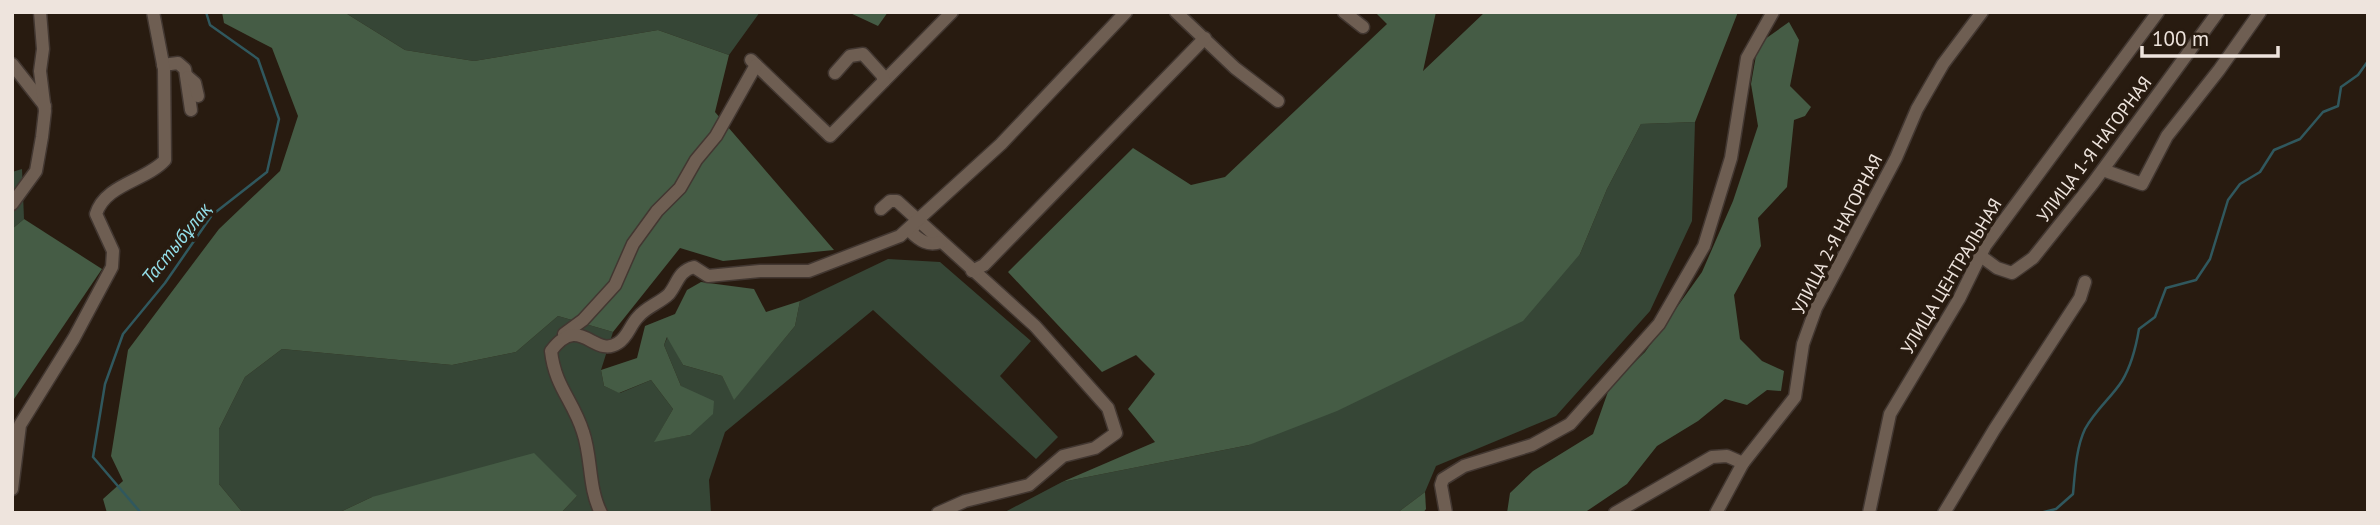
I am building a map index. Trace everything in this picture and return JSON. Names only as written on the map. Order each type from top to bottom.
[{"type":"street","points":[[12,204],[36,171],[45,106],[40,71],[43,49],[40,12]]},
{"type":"street","points":[[12,489],[20,425],[74,338],[112,267],[113,251],[96,214],[98,208],[111,194],[157,168],[164,160],[167,145],[163,65],[153,12]]},
{"type":"street","points":[[601,513],[590,473],[584,434],[553,374],[551,351],[561,336],[583,320],[615,285],[633,244],[657,211],[680,188],[696,160],[716,136],[753,62],[830,136],[952,12]]},
{"type":"street","points":[[561,336],[573,333],[610,346],[618,343],[636,318],[670,293],[675,280],[689,268],[694,267],[709,276],[760,271],[810,271],[869,246],[890,241],[919,222],[1001,144],[1126,12]]},
{"type":"street","points":[[1176,12],[1235,68],[1278,101]]},
{"type":"street","points":[[1344,12],[1363,27]]},
{"type":"street","points":[[1446,513],[1441,485],[1447,476],[1465,466],[1532,445],[1570,424],[1659,324],[1699,257],[1731,158],[1747,58],[1773,12]]},
{"type":"street","name":"УЛИЦА 2-Я НАГОРНАЯ","points":[[1716,513],[1743,463],[1795,397],[1803,344],[1816,308],[1896,158],[1917,109],[1943,64],[1982,12]]},
{"type":"street","name":"УЛИЦА ЦЕНТРАЛЬНАЯ","points":[[1869,513],[1890,414],[1982,257],[1994,231],[2158,12]]},
{"type":"street","name":"УЛИЦА 1-Я НАГОРНАЯ","points":[[1982,257],[2006,272],[2019,270],[2033,258],[2103,170],[2217,12]]},
{"type":"street","points":[[2103,170],[2142,184],[2172,129],[2260,12]]},
{"type":"street","points":[[972,271],[993,256],[1205,38]]},
{"type":"street","points":[[835,74],[850,56],[863,54],[882,75],[884,81]]},
{"type":"street","points":[[163,65],[178,63],[195,83],[198,96]]},
{"type":"street","points":[[12,64],[45,106]]},
{"type":"street","points":[[188,76],[191,110]]},
{"type":"street","points":[[881,209],[890,201],[897,201],[1035,326],[1108,408],[1116,433],[1095,448],[1063,456],[1029,485],[965,501],[938,513]]},
{"type":"street","points":[[1944,513],[1994,430],[2080,298],[2085,282]]},
{"type":"street","points":[[1615,513],[1712,457],[1727,456],[1743,463]]},
{"type":"green space","points":[[222,12],[344,12],[405,50],[474,61],[658,30],[729,55],[715,112],[834,250],[723,261],[680,248],[613,332],[558,316],[516,352],[452,365],[282,349],[245,377],[219,429],[219,484],[243,513],[107,513],[103,499],[123,481],[111,456],[128,350],[219,229],[280,171],[298,116],[272,48],[224,23]]},
{"type":"green space","points":[[344,12],[760,12],[729,55],[658,30],[474,61],[405,50]]},
{"type":"green space","points":[[848,12],[888,12],[878,26]]},
{"type":"green space","points":[[1375,12],[1436,12],[1423,71],[1485,12],[1738,12],[1695,122],[1641,124],[1607,189],[1580,254],[1523,321],[1337,411],[1249,445],[1062,482],[1155,442],[1128,409],[1155,374],[1136,355],[1102,372],[1008,272],[1133,148],[1191,185],[1225,177],[1387,24]]},
{"type":"green space","points":[[1789,22],[1799,40],[1790,86],[1811,107],[1805,116],[1794,120],[1787,187],[1758,218],[1761,246],[1734,295],[1740,339],[1762,361],[1784,371],[1781,391],[1767,390],[1747,405],[1725,399],[1698,421],[1657,446],[1627,484],[1584,513],[1507,513],[1510,493],[1533,471],[1593,434],[1610,386],[1645,352],[1702,272],[1733,201],[1758,126],[1751,84],[1758,44]]},
{"type":"green space","points":[[1695,122],[1692,221],[1650,311],[1556,416],[1436,466],[1425,492],[1397,513],[1003,513],[1062,482],[1249,445],[1580,254],[1607,189],[1641,124]]},
{"type":"green space","points":[[22,169],[24,219],[12,229],[12,172]]},
{"type":"green space","points":[[24,219],[102,269],[12,402],[12,229]]},
{"type":"green space","points":[[888,259],[940,262],[1031,341],[1000,376],[1058,437],[1036,459],[873,310],[725,432],[709,480],[711,513],[561,513],[577,496],[372,497],[338,513],[243,513],[219,484],[219,429],[245,377],[282,349],[452,365],[516,352],[558,316],[613,332],[601,370],[604,386],[620,393],[651,380],[673,409],[655,441],[690,435],[681,386],[664,345],[668,336],[683,365],[722,376],[734,399],[795,326],[800,301]]},
{"type":"green space","points":[[701,282],[754,289],[766,312],[800,301],[795,326],[734,400],[722,376],[683,365],[667,337],[664,345],[681,386],[714,401],[713,414],[690,435],[654,442],[673,409],[651,380],[619,393],[604,386],[601,370],[637,358],[645,326],[675,314],[687,290]]},
{"type":"green space","points":[[534,453],[577,496],[561,513],[338,513],[372,497]]},
{"type":"green space","points":[[1425,492],[1426,509],[1423,513],[1397,513]]},
{"type":"waterway","name":"Тастыбұлақ","points":[[141,513],[93,457],[105,384],[123,334],[165,283],[212,215],[267,172],[279,119],[258,59],[210,25],[206,12]]},
{"type":"waterway","points":[[2040,513],[2056,509],[2073,494],[2078,452],[2085,429],[2122,381],[2133,356],[2139,329],[2155,317],[2166,288],[2196,280],[2210,259],[2228,200],[2240,184],[2260,172],[2274,150],[2300,139],[2323,112],[2338,106],[2341,87],[2358,75],[2368,61]]}]
